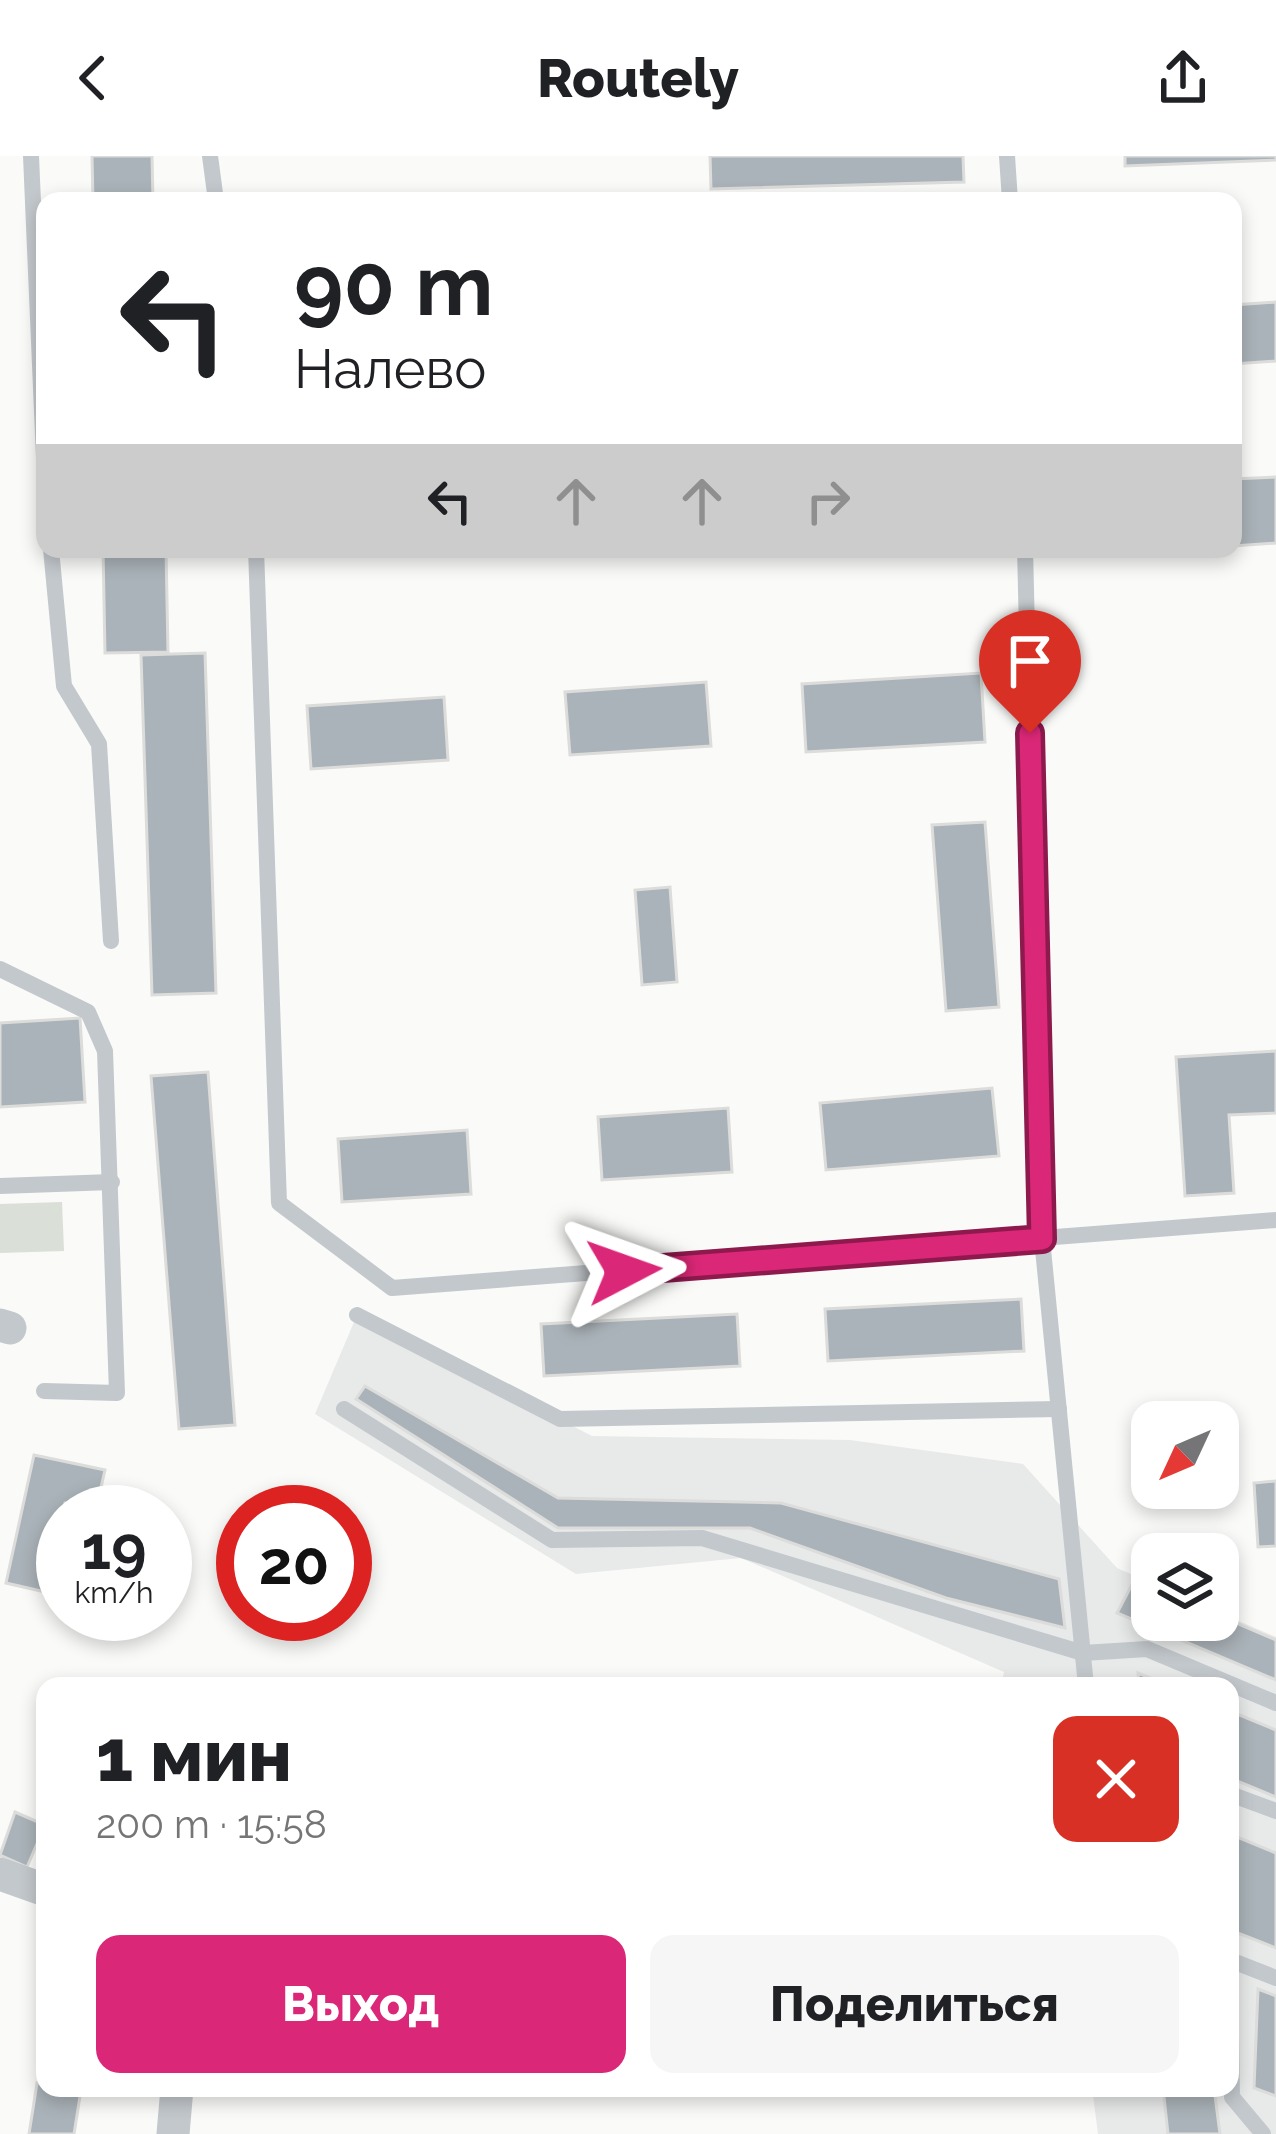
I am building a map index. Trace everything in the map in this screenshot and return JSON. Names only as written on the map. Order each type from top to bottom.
[{"type":"street","points":[[0,1874],[36,1887]]},
{"type":"street","points":[[172,2134],[176,2097]]},
{"type":"lane","points":[[31,156],[36,271]]},
{"type":"lane","points":[[209,156],[215,192]]},
{"type":"lane","points":[[1007,156],[1009,192]]},
{"type":"lane","points":[[52,558],[64,686],[99,744],[111,941]]},
{"type":"lane","points":[[256,558],[279,1203],[392,1288],[1276,1220]]},
{"type":"lane","points":[[1025,558],[1042,1239],[1085,1677]]},
{"type":"lane","points":[[0,969],[88,1012],[105,1051],[117,1393],[44,1390]]},
{"type":"lane","points":[[0,1186],[112,1182]]},
{"type":"lane","points":[[357,1315],[560,1419],[1059,1409]]},
{"type":"lane","points":[[344,1409],[552,1540],[702,1538],[1083,1653],[1147,1649],[1214,1677]]},
{"type":"lane","points":[[1239,1688],[1276,1703]]},
{"type":"lane","points":[[1239,1797],[1276,1811]]},
{"type":"lane","points":[[1239,1964],[1276,1978]]},
{"type":"lane","points":[[1232,2097],[1263,2134]]},
{"type":"shaded area","points":[[62,1202],[64,1251],[0,1253],[0,1204]]},
{"type":"shaded area","points":[[357,1315],[592,1436],[850,1440],[1023,1464],[1117,1568],[1131,1574],[1131,1641],[1239,1641],[1239,1621],[1276,1637],[1276,2134],[1098,2134],[1093,2097],[1239,2097],[1239,1677],[1003,1677],[1004,1672],[741,1558],[576,1574],[315,1414]]},
{"type":"building","points":[[92,156],[152,156],[153,192],[93,192]]},
{"type":"building","points":[[710,156],[963,156],[964,182],[711,189]]},
{"type":"building","points":[[1125,156],[1276,156],[1276,160],[1125,166]]},
{"type":"building","points":[[1276,302],[1276,361],[1242,363],[1242,304]]},
{"type":"building","points":[[1276,477],[1276,543],[1242,545],[1242,479]]},
{"type":"building","points":[[103,558],[166,558],[168,652],[105,653]]},
{"type":"building","points":[[205,653],[216,993],[152,995],[141,655]]},
{"type":"building","points":[[981,673],[985,742],[806,752],[802,684]]},
{"type":"building","points":[[706,682],[711,746],[570,755],[565,692]]},
{"type":"building","points":[[444,697],[448,760],[311,769],[307,706]]},
{"type":"building","points":[[985,822],[999,1007],[946,1011],[932,825]]},
{"type":"building","points":[[670,887],[677,982],[642,985],[635,890]]},
{"type":"building","points":[[80,1018],[85,1102],[0,1107],[0,1023]]},
{"type":"building","points":[[1276,1051],[1276,1113],[1229,1115],[1234,1193],[1185,1196],[1176,1057]]},
{"type":"building","points":[[208,1072],[235,1425],[179,1429],[151,1076]]},
{"type":"building","points":[[992,1088],[999,1156],[826,1170],[820,1103]]},
{"type":"building","points":[[728,1108],[732,1172],[602,1180],[598,1117]]},
{"type":"building","points":[[467,1130],[471,1194],[342,1202],[338,1139]]},
{"type":"building","points":[[1021,1299],[1024,1351],[828,1361],[825,1309]]},
{"type":"building","points":[[737,1314],[740,1366],[544,1376],[541,1324]]},
{"type":"building","points":[[365,1386],[558,1498],[781,1503],[1059,1579],[1065,1628],[946,1598],[750,1528],[558,1528],[356,1399]]},
{"type":"building","points":[[34,1455],[105,1470],[102,1485],[36,1485],[36,1590],[6,1583]]},
{"type":"building","points":[[1276,1481],[1276,1546],[1258,1547],[1254,1483]]},
{"type":"building","points":[[1131,1587],[1131,1619],[1117,1613]]},
{"type":"building","points":[[1239,1624],[1276,1640],[1276,1680],[1183,1641],[1239,1641]]},
{"type":"building","points":[[1239,1715],[1276,1730],[1276,1797],[1239,1782]]},
{"type":"building","points":[[15,1812],[36,1821],[36,1846],[27,1867],[0,1855]]},
{"type":"building","points":[[1239,1838],[1276,1853],[1276,1948],[1239,1934]]},
{"type":"building","points":[[1258,1989],[1276,1996],[1276,2096],[1254,2088]]},
{"type":"building","points":[[36,2089],[36,2097],[80,2097],[74,2134],[29,2134]]},
{"type":"building","points":[[1164,2097],[1215,2097],[1220,2134],[1168,2134]]},
{"type":"route","points":[[624,1271],[1042,1239],[1030,733]]}]
